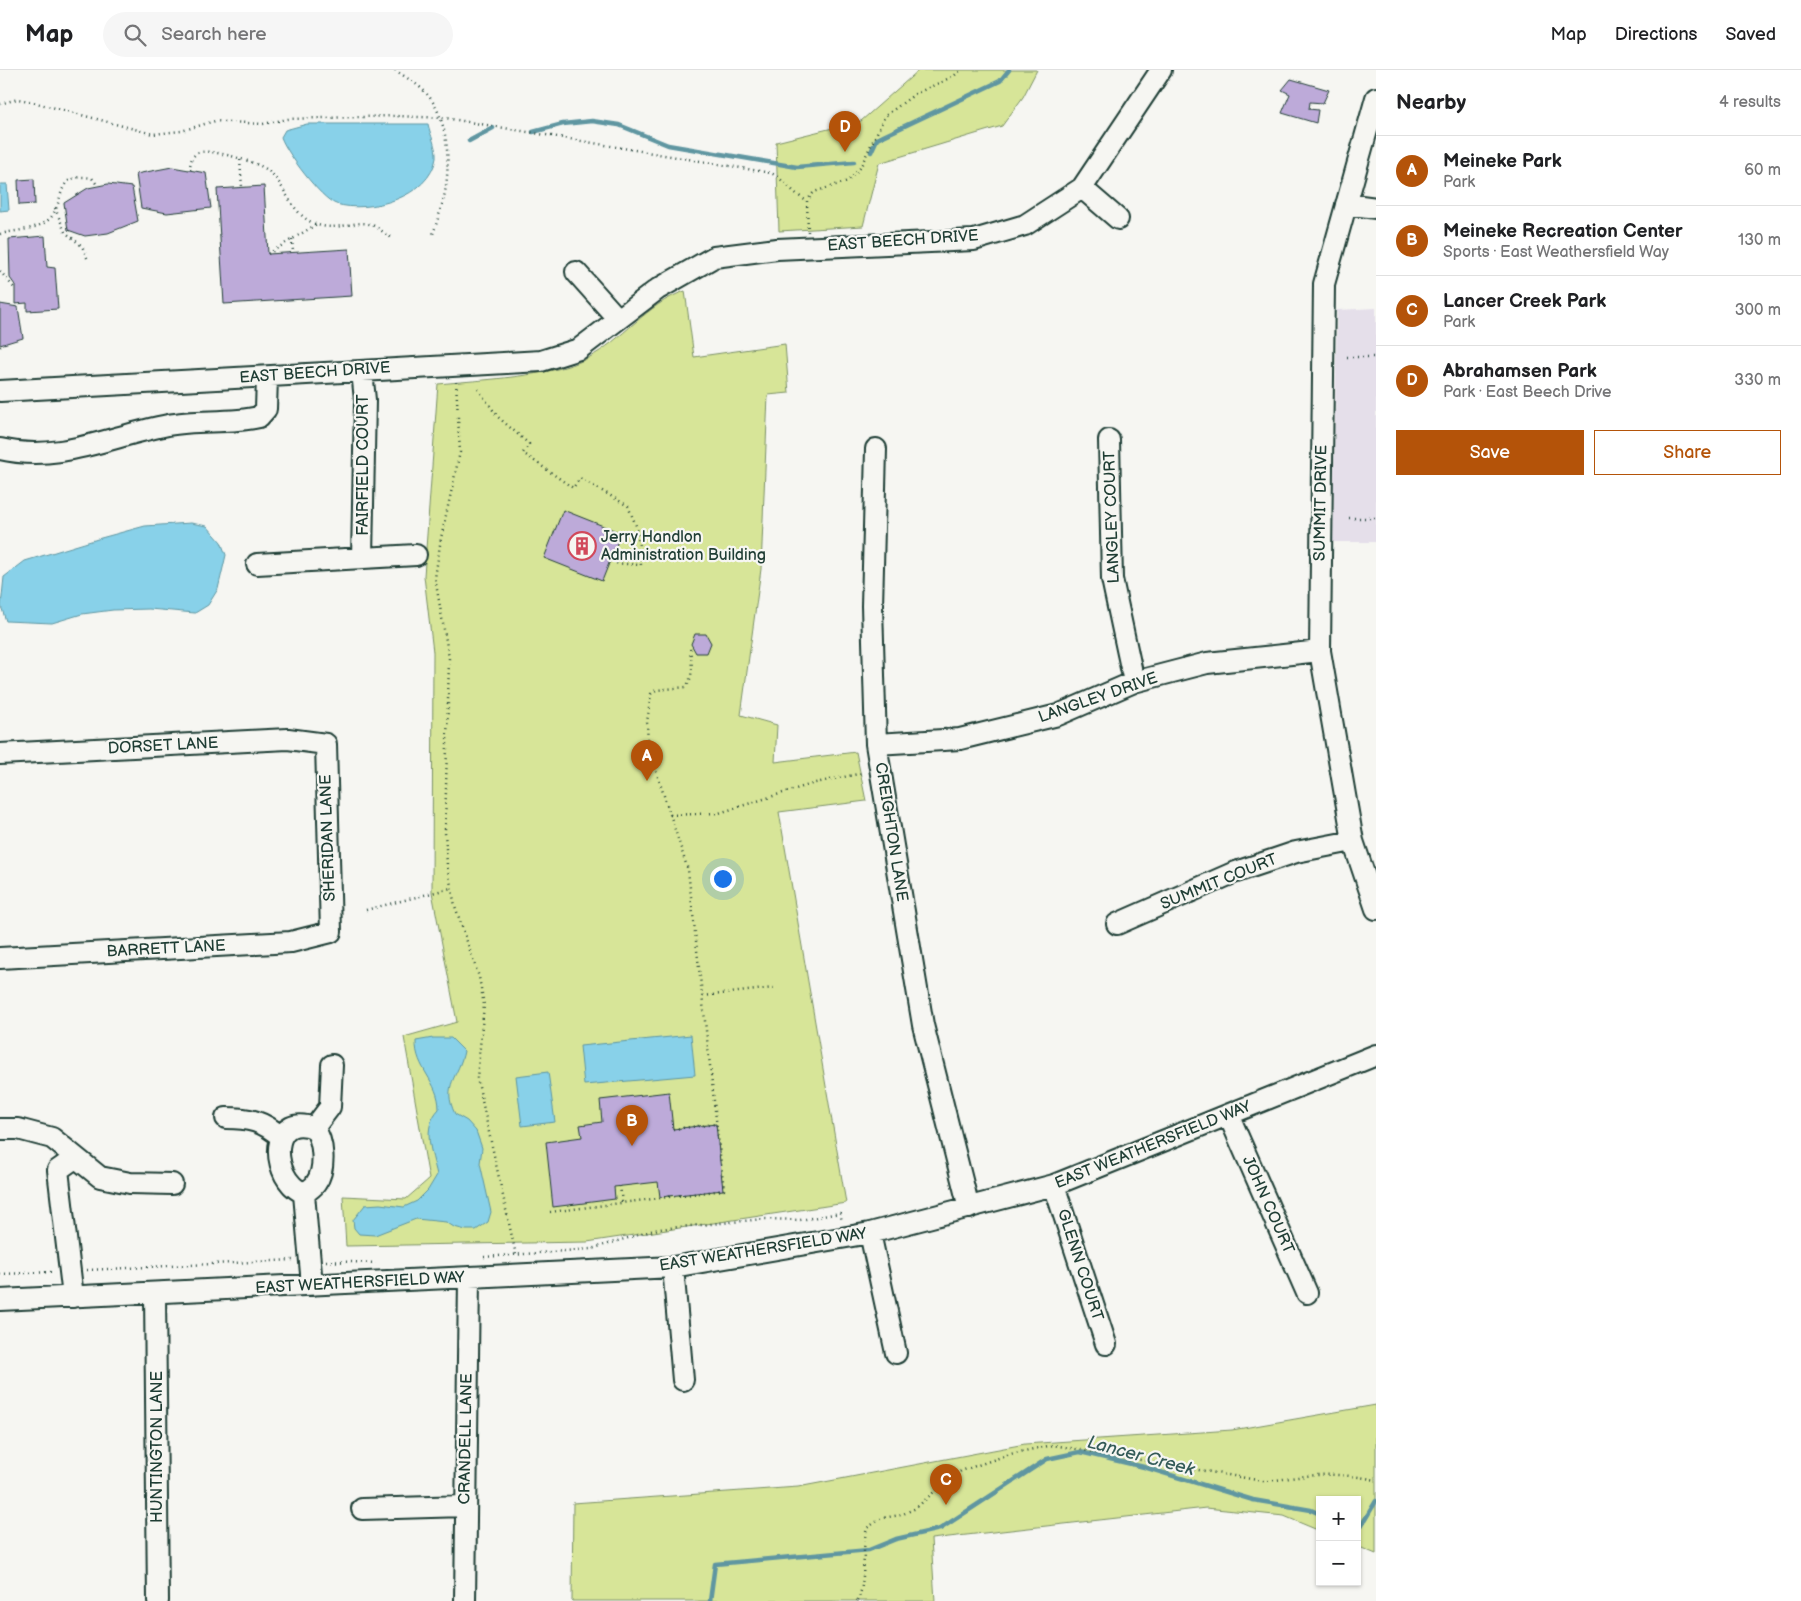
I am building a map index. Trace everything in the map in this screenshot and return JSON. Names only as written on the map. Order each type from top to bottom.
[{"type":"street","name":"EAST BEECH DRIVE","points":[[0,391],[541,361],[579,349],[658,289],[714,257],[777,249],[974,240],[1025,225],[1082,188],[1161,70]]},
{"type":"street","name":"SUMMIT DRIVE","points":[[1376,98],[1324,284],[1320,651],[1353,842],[1376,909]]},
{"type":"street","points":[[1082,188],[1118,220]]},
{"type":"street","points":[[1346,204],[1376,208]]},
{"type":"street","points":[[576,272],[618,319]]},
{"type":"street","name":"FAIRFIELD COURT","points":[[362,371],[365,400],[362,558]]},
{"type":"street","points":[[0,448],[29,454],[43,454],[68,450],[167,425],[258,417],[266,410],[267,377]]},
{"type":"street","name":"LANGLEY COURT","points":[[1108,440],[1112,579],[1134,682]]},
{"type":"street","name":"CREIGHTON LANE","points":[[876,449],[872,606],[876,744],[923,1025],[969,1208]]},
{"type":"street","name":"FAIRFIELD COURT","points":[[257,564],[416,555]]},
{"type":"street","name":"LANGLEY DRIVE","points":[[876,744],[960,739],[1058,714],[1134,682],[1207,662],[1320,651]]},
{"type":"street","name":"DORSET LANE","points":[[0,754],[288,739],[326,744]]},
{"type":"street","name":"SHERIDAN LANE","points":[[326,744],[331,932]]},
{"type":"street","name":"SUMMIT COURT","points":[[1117,924],[1233,873],[1296,852],[1353,842]]},
{"type":"street","name":"BARRETT LANE","points":[[0,958],[290,942],[331,932]]},
{"type":"street","name":"EAST WEATHERSFIELD WAY","points":[[0,1300],[672,1267],[870,1233],[1054,1185],[1229,1116],[1376,1055]]},
{"type":"street","points":[[314,1128],[330,1107],[332,1065]]},
{"type":"street","name":"JOHN COURT","points":[[1229,1116],[1307,1293]]},
{"type":"street","points":[[226,1118],[249,1118],[268,1125],[281,1137]]},
{"type":"street","points":[[304,1194],[316,1184],[322,1169],[319,1135],[314,1128],[295,1126],[287,1129],[281,1137],[278,1147],[282,1167],[290,1183],[304,1194],[312,1285]]},
{"type":"street","points":[[0,1129],[18,1129],[52,1138],[100,1177],[130,1183],[172,1184]]},
{"type":"street","points":[[73,1297],[58,1170],[75,1158]]},
{"type":"street","name":"GLENN COURT","points":[[1054,1185],[1106,1344]]},
{"type":"street","points":[[870,1233],[896,1353]]},
{"type":"street","points":[[672,1267],[683,1380]]},
{"type":"street","name":"CRANDELL LANE","points":[[465,1601],[469,1278]]},
{"type":"street","name":"HUNTINGTON LANE","points":[[156,1293],[158,1601]]},
{"type":"street","points":[[362,1509],[465,1506]]},
{"type":"path","points":[[395,70],[426,92],[440,118],[447,150],[445,196],[433,234]]},
{"type":"path","points":[[809,248],[808,201],[814,192],[848,181],[860,168],[885,116],[915,94],[954,76],[961,70]]},
{"type":"path","points":[[0,104],[18,99],[29,101],[153,134],[180,131],[215,121],[262,124],[298,119],[395,116],[440,118],[771,173],[783,179],[800,197],[808,201]]},
{"type":"path","points":[[190,170],[190,161],[196,154],[202,151],[235,158],[266,169],[297,212],[318,224],[332,228],[369,224],[392,238]]},
{"type":"path","points":[[240,160],[242,187]]},
{"type":"path","points":[[0,234],[38,226],[52,216],[60,191],[71,180],[82,176],[92,178],[98,186]]},
{"type":"path","points":[[55,207],[65,232],[82,246],[88,260]]},
{"type":"path","points":[[268,254],[318,224]]},
{"type":"path","points":[[292,239],[293,252]]},
{"type":"path","points":[[0,271],[15,289]]},
{"type":"path","points":[[1347,357],[1376,357]]},
{"type":"path","points":[[456,366],[460,452],[441,538],[435,578],[449,658],[445,832],[455,906],[478,977],[484,1005],[477,1078],[516,1255]]},
{"type":"path","points":[[478,389],[498,417],[529,444],[523,453],[573,488],[580,478],[628,506],[637,528],[641,565],[613,563]]},
{"type":"path","points":[[1349,518],[1376,518]]},
{"type":"path","points":[[550,1212],[724,1190],[688,870],[648,746],[647,722],[651,694],[656,690],[686,687],[691,680],[690,646]]},
{"type":"path","points":[[670,815],[719,813],[815,782],[864,772]]},
{"type":"path","points":[[366,910],[452,888]]},
{"type":"path","points":[[703,996],[774,988]]},
{"type":"path","points":[[673,1129],[716,1124]]},
{"type":"path","points":[[620,1186],[622,1203]]},
{"type":"path","points":[[477,1258],[591,1249],[658,1228],[764,1219],[800,1220],[840,1213],[846,1237]]},
{"type":"path","points":[[0,1274],[309,1260],[383,1263]]},
{"type":"path","points":[[856,1601],[861,1591],[863,1540],[867,1528],[882,1518],[901,1515],[916,1508],[944,1483],[961,1471],[1036,1447],[1053,1445],[1263,1481],[1286,1480],[1316,1475],[1352,1475],[1376,1480]]},
{"type":"shaded area","points":[[1376,308],[1376,542],[1333,542],[1337,310]]},
{"type":"green space","points":[[919,70],[1037,70],[1023,97],[1002,126],[879,163],[863,226],[779,231],[776,142],[861,121]]},
{"type":"green space","points":[[685,291],[694,357],[785,344],[789,393],[768,395],[761,569],[741,715],[777,725],[775,762],[856,752],[866,801],[779,812],[846,1203],[587,1242],[346,1246],[343,1196],[406,1199],[429,1179],[404,1037],[457,1022],[432,892],[433,652],[424,576],[438,384],[536,374],[573,364],[601,350],[658,304]]},
{"type":"green space","points":[[1376,1405],[1376,1554],[1361,1548],[1361,1496],[1316,1496],[1316,1529],[1284,1516],[1206,1508],[931,1539],[935,1601],[572,1601],[573,1503],[798,1487],[1025,1444],[1232,1430]]},
{"type":"water","points":[[307,124],[428,124],[436,158],[431,172],[422,183],[396,199],[365,207],[336,204],[313,185],[281,137],[285,130]]},
{"type":"water","points":[[0,184],[7,184],[9,210],[0,211]]},
{"type":"water","points":[[191,523],[207,526],[221,542],[226,555],[218,589],[208,605],[195,613],[149,609],[113,610],[82,614],[52,623],[6,621],[1,606],[4,577],[25,561],[145,526]]},
{"type":"water","points":[[691,1035],[695,1075],[584,1085],[580,1046]]},
{"type":"water","points":[[433,1038],[451,1038],[464,1051],[450,1088],[451,1104],[455,1114],[467,1121],[476,1131],[482,1148],[480,1163],[491,1212],[488,1222],[476,1230],[466,1230],[454,1227],[446,1222],[416,1219],[375,1235],[359,1234],[354,1228],[353,1220],[365,1205],[380,1204],[404,1207],[417,1201],[428,1190],[437,1175],[429,1132],[430,1124],[439,1109],[438,1099],[419,1060],[416,1041]]},
{"type":"water","points":[[548,1072],[555,1122],[522,1126],[516,1076]]},
{"type":"building","points":[[1291,79],[1329,90],[1323,103],[1310,102],[1309,109],[1318,110],[1316,123],[1282,113],[1290,94],[1282,90]]},
{"type":"building","points":[[172,167],[206,173],[211,208],[167,213],[141,208],[136,174]]},
{"type":"building","points":[[34,179],[35,204],[19,205],[18,180]]},
{"type":"building","points":[[108,184],[132,187],[138,221],[108,233],[85,236],[68,230],[64,203],[88,188]]},
{"type":"building","points":[[264,186],[268,254],[349,249],[352,296],[224,304],[217,189]]},
{"type":"building","points":[[45,236],[47,267],[55,268],[58,309],[27,311],[27,303],[15,304],[15,285],[10,278],[9,239]]},
{"type":"building","points":[[0,304],[18,307],[23,338],[0,345]]},
{"type":"building","name":"Jerry Handlon Administration Building","points":[[563,510],[621,533],[602,581],[544,558]]},
{"type":"building","points":[[695,634],[706,634],[711,643],[707,653],[696,653],[691,644]]},
{"type":"building","points":[[669,1092],[673,1129],[716,1124],[723,1190],[660,1197],[658,1182],[614,1187],[615,1199],[553,1207],[546,1142],[582,1137],[580,1125],[602,1122],[600,1100]]},
{"type":"waterway","points":[[871,152],[877,139],[1000,81],[1009,70]]},
{"type":"waterway","points":[[533,132],[563,124],[592,121],[619,125],[668,145],[797,167],[854,162]]},
{"type":"waterway","points":[[469,141],[493,128]]},
{"type":"waterway","name":"Lancer Creek","points":[[710,1601],[715,1564],[869,1550],[896,1539],[940,1529],[1047,1459],[1080,1452],[1144,1467],[1253,1500],[1316,1512]]},
{"type":"waterway","name":"Lancer Creek","points":[[1361,1526],[1376,1501]]},
{"type":"place","name":"Abrahamsen Park","points":[[845,152]]},
{"type":"place","name":"Jerry Handlon Administration Building","points":[[582,546]]},
{"type":"place","name":"Meineke Park","points":[[647,781]]},
{"type":"place","name":"Meineke Recreation Center","points":[[632,1146]]},
{"type":"place","name":"Lancer Creek Park","points":[[946,1505]]}]
